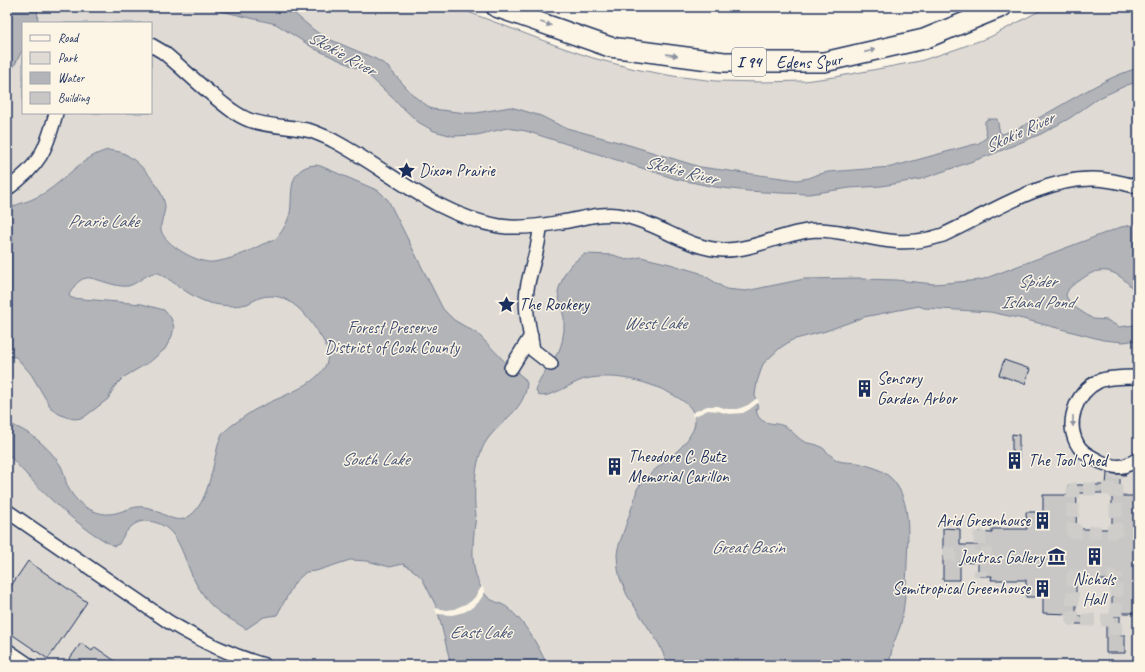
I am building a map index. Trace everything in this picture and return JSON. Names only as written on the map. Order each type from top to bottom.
[{"type":"highway","name":"Edens Spur","points":[[496,7],[610,47],[724,62],[824,62],[924,39],[1002,7]]},
{"type":"lane","points":[[152,46],[180,66],[225,106],[248,120],[311,131],[325,136],[432,202],[468,217],[499,226],[540,226],[612,214],[643,222],[693,244],[715,249],[726,250],[755,245],[794,233],[810,230],[825,230],[883,241],[914,242],[943,235],[1033,192],[1057,183],[1093,179],[1119,182],[1138,187]]},
{"type":"lane","points":[[7,189],[28,173],[42,154],[56,114]]},
{"type":"lane","points":[[540,226],[539,242],[526,290],[526,300],[534,350],[551,364]]},
{"type":"lane","points":[[512,368],[531,336]]},
{"type":"lane","points":[[1135,379],[1099,381],[1089,388],[1077,403],[1073,414],[1072,425],[1074,436],[1079,447],[1087,455],[1116,467],[1123,467],[1138,459]]},
{"type":"lane","points":[[7,511],[169,622],[227,652],[264,665]]},
{"type":"lane","points":[[7,650],[29,665]]},
{"type":"green space","name":"Forest Preserve District of Cook County","points":[[7,7],[455,7],[555,45],[593,58],[635,69],[673,76],[716,81],[763,82],[804,81],[835,77],[920,61],[990,37],[1047,7],[1138,7],[1138,665],[7,665]]},
{"type":"water","points":[[7,7],[37,7],[38,22],[22,22],[22,51],[13,68],[7,96]]},
{"type":"water","name":"Skokie River","points":[[204,7],[279,7],[295,14],[324,37],[376,59],[386,65],[415,97],[432,109],[476,113],[510,107],[541,116],[563,127],[629,145],[700,167],[797,180],[828,172],[891,167],[979,143],[987,137],[985,121],[988,119],[997,119],[1000,133],[1003,134],[1021,127],[1103,82],[1138,68],[1138,82],[1127,85],[1097,99],[1070,118],[1041,134],[993,154],[921,179],[882,186],[850,188],[809,194],[748,191],[715,187],[676,179],[526,131],[507,128],[477,135],[453,136],[434,131],[418,122],[365,72],[315,49],[276,24]]},
{"type":"water","name":"South Lake","points":[[108,150],[121,152],[129,157],[143,168],[155,183],[160,191],[165,206],[161,230],[168,241],[182,252],[207,262],[232,258],[275,239],[287,223],[291,207],[293,181],[300,171],[308,166],[321,166],[379,191],[388,200],[443,309],[454,320],[478,334],[509,366],[524,378],[527,383],[525,394],[521,403],[515,411],[493,432],[482,449],[476,470],[476,515],[473,556],[476,575],[487,597],[508,608],[520,620],[540,650],[547,665],[451,665],[437,608],[422,578],[403,564],[390,567],[367,561],[350,560],[316,571],[306,572],[295,582],[277,615],[264,617],[246,629],[219,612],[206,599],[194,580],[177,540],[166,527],[158,523],[148,521],[138,522],[127,531],[119,544],[114,546],[84,527],[56,504],[7,453],[7,423],[31,435],[50,452],[61,466],[70,491],[82,505],[87,508],[99,513],[110,514],[135,507],[144,507],[155,510],[171,518],[182,519],[188,517],[194,512],[203,499],[219,443],[224,432],[254,410],[297,390],[309,382],[319,374],[326,364],[328,353],[323,340],[317,331],[305,314],[289,301],[280,297],[270,296],[259,298],[247,304],[233,306],[210,303],[196,298],[159,273],[151,274],[128,286],[86,278],[78,282],[74,287],[69,295],[71,298],[142,304],[164,310],[171,318],[174,327],[172,336],[165,349],[151,361],[124,377],[115,386],[108,399],[83,418],[74,419],[66,417],[51,408],[31,374],[16,357],[7,356],[7,211],[14,206],[45,193],[79,165]]},
{"type":"water","points":[[1138,224],[1138,297],[1127,282],[1117,274],[1105,271],[1096,272],[1086,276],[1071,287],[1066,296],[1070,303],[1093,319],[1107,320],[1119,327],[1134,325],[1138,322],[1138,340],[1123,342],[1103,340],[990,312],[924,308],[919,306],[864,317],[826,331],[792,340],[780,348],[763,364],[757,382],[755,395],[758,409],[756,409],[760,419],[787,427],[803,441],[820,446],[833,458],[839,461],[858,463],[875,468],[888,475],[897,485],[903,496],[908,523],[906,588],[900,627],[893,645],[888,665],[668,665],[659,644],[627,595],[620,578],[617,555],[637,489],[643,481],[682,447],[693,430],[695,417],[692,410],[683,401],[673,395],[649,384],[623,378],[597,377],[585,379],[554,393],[542,396],[538,395],[536,390],[540,379],[559,351],[562,342],[564,318],[558,293],[565,273],[571,265],[585,254],[614,255],[626,260],[641,257],[700,273],[726,289],[746,291],[804,279],[860,278],[934,284],[981,280],[1121,227]]},
{"type":"pier","points":[[757,398],[759,402],[743,413],[729,414],[708,410],[693,417],[692,413],[707,406],[738,409],[748,405]]},
{"type":"pier","points":[[482,586],[485,592],[484,594],[478,603],[470,609],[452,615],[437,614],[435,608],[447,610],[454,609],[470,602]]},
{"type":"building","points":[[1004,360],[1030,369],[1025,384],[999,375]]},
{"type":"building","points":[[1012,434],[1019,435],[1019,466],[1012,466]]},
{"type":"building","points":[[1107,473],[1126,474],[1120,475],[1120,496],[1138,496],[1138,613],[1112,613],[1112,580],[1076,580],[1076,616],[1094,616],[1094,624],[1068,624],[1068,614],[1043,613],[1043,597],[1026,597],[1026,580],[991,580],[992,576],[978,576],[978,563],[960,562],[960,580],[943,580],[943,528],[960,529],[960,545],[978,545],[978,532],[992,533],[992,529],[1027,529],[1026,512],[1043,512],[1043,495],[1069,495],[1068,485],[1106,485]],"holes":[[[1077,493],[1112,493],[1112,529],[1076,529]]]},
{"type":"building","points":[[28,561],[87,602],[48,659],[7,631],[7,592]]},
{"type":"building","points":[[1106,616],[1120,616],[1120,635],[1125,635],[1125,653],[1106,653]]},
{"type":"building","points":[[81,643],[92,651],[95,647],[121,665],[65,665]]},
{"type":"tunnel","points":[[1116,475],[1116,536]]},
{"type":"tunnel","points":[[1073,536],[1073,489],[1116,489]]},
{"type":"tunnel","points":[[980,532],[980,576]]},
{"type":"tunnel","points":[[1069,532],[1116,532]]},
{"type":"tunnel","points":[[943,554],[992,554]]},
{"type":"tunnel","points":[[1073,573],[1072,620],[1116,620]]},
{"type":"tunnel","points":[[1116,573],[1116,635]]},
{"type":"tunnel","points":[[1069,576],[1116,577]]},
{"type":"place","name":"Dixon Prairie","points":[[406,170]]},
{"type":"place","name":"The Rookery","points":[[506,304]]},
{"type":"place","name":"Sensory Garden Arbor","points":[[864,388]]},
{"type":"place","name":"The Tool Shed","points":[[1015,460]]},
{"type":"place","name":"Theodore C. Butz Memorial Carillon","points":[[615,466]]},
{"type":"place","name":"Arid Greenhouse","points":[[1043,520]]},
{"type":"place","name":"Joutras Gallery","points":[[1057,557]]},
{"type":"place","name":"Nichols Hall","points":[[1094,557]]},
{"type":"place","name":"Semitropical Greenhouse","points":[[1043,588]]},
{"type":"water label","name":"Prarie Lake","points":[[103,221]]},
{"type":"water label","name":"Spider Island Pond","points":[[1037,291]]},
{"type":"water label","name":"West Lake","points":[[655,323]]},
{"type":"water label","name":"Great Basin","points":[[748,547]]},
{"type":"water label","name":"East Lake","points":[[480,632]]}]
